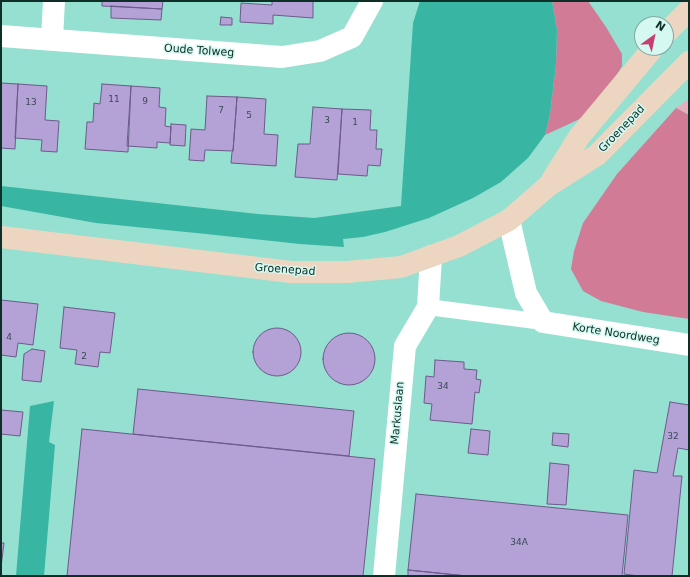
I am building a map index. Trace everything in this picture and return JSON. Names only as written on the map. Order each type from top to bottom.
[{"type":"street","points":[[52,39],[54,1]]},
{"type":"street","name":"Oude Tolweg","points":[[1,36],[282,57],[320,51],[352,38],[372,1]]},
{"type":"street","points":[[674,25],[689,10]]},
{"type":"street","name":"Groenepad","points":[[548,186],[579,137],[647,56]]},
{"type":"street","name":"Groenepad","points":[[1,237],[291,272],[347,272],[401,267],[459,246],[509,220],[548,186],[597,155],[689,62]]},
{"type":"street","points":[[509,220],[526,293],[543,322]]},
{"type":"street","name":"Markuslaan","points":[[384,576],[405,346],[428,307],[431,256]]},
{"type":"street","name":"Korte Noordweg","points":[[543,322],[689,345]]},
{"type":"lane","name":"Korte Noordweg","points":[[428,307],[543,322]]},
{"type":"shaded area","points":[[420,1],[552,1],[557,30],[556,64],[550,114],[545,135],[528,158],[501,182],[473,198],[429,218],[385,232],[363,237],[343,239],[344,247],[300,244],[96,223],[1,206],[1,186],[258,214],[314,218],[401,206],[413,23]]},
{"type":"shaded area","points":[[552,1],[588,1],[622,54],[622,66],[612,83],[582,118],[545,135],[550,114],[556,64],[557,30]]},
{"type":"shaded area","points":[[689,99],[689,115],[676,108]]},
{"type":"shaded area","points":[[676,108],[689,115],[689,319],[643,312],[601,301],[583,291],[571,269],[574,251],[583,223],[617,174]]},
{"type":"shaded area","points":[[54,401],[49,442],[55,445],[44,576],[16,576],[30,406]]},
{"type":"building","points":[[102,1],[163,1],[162,9],[102,6]]},
{"type":"building","points":[[272,1],[313,1],[313,18],[273,15],[273,24],[240,22],[241,3],[272,5]]},
{"type":"building","points":[[111,6],[162,9],[161,20],[111,18]]},
{"type":"building","points":[[221,17],[232,18],[232,25],[220,25]]},
{"type":"building","points":[[1,83],[18,84],[15,149],[1,148]]},
{"type":"building","points":[[18,84],[47,86],[45,120],[59,121],[57,152],[41,151],[42,140],[15,138]]},
{"type":"building","points":[[102,84],[131,86],[128,152],[85,149],[87,122],[93,122],[94,103],[100,104]]},
{"type":"building","points":[[131,86],[160,88],[159,107],[166,108],[165,126],[171,127],[170,143],[157,142],[157,148],[127,146]]},
{"type":"building","points":[[207,96],[237,97],[233,151],[205,150],[204,161],[189,160],[191,129],[205,130]]},
{"type":"building","points":[[237,97],[266,99],[264,134],[278,135],[276,166],[231,163]]},
{"type":"building","points":[[313,107],[342,109],[337,180],[295,177],[298,144],[310,144]]},
{"type":"building","points":[[342,109],[371,110],[370,130],[377,130],[376,149],[382,149],[380,166],[368,165],[367,176],[338,174]]},
{"type":"building","points":[[171,124],[186,125],[185,146],[170,145]]},
{"type":"building","points":[[1,300],[38,304],[33,345],[18,343],[16,357],[1,355]]},
{"type":"building","points":[[64,307],[115,313],[110,353],[100,352],[98,367],[75,364],[77,350],[60,348]]},
{"type":"building","points":[[272,328],[282,328],[294,335],[301,347],[301,357],[294,369],[282,376],[272,376],[264,372],[257,365],[253,357],[253,347],[257,339],[264,332]]},
{"type":"building","points":[[344,333],[354,333],[364,337],[371,344],[375,354],[375,364],[371,374],[364,381],[354,385],[344,385],[334,381],[327,374],[323,364],[323,354],[327,344],[334,337]]},
{"type":"building","points":[[32,349],[45,351],[41,382],[22,380],[24,354]]},
{"type":"building","points":[[435,360],[464,362],[464,369],[477,370],[476,379],[481,380],[479,393],[475,392],[472,424],[430,420],[432,404],[424,403],[426,376],[434,377]]},
{"type":"building","points":[[138,389],[354,411],[349,456],[133,434]]},
{"type":"building","points":[[670,402],[689,405],[689,450],[678,448],[673,476],[682,476],[672,576],[639,576],[624,574],[634,470],[657,473]]},
{"type":"building","points":[[1,410],[23,412],[20,436],[1,434]]},
{"type":"building","points":[[82,429],[375,459],[363,576],[67,576]]},
{"type":"building","points":[[471,429],[490,431],[488,455],[468,453]]},
{"type":"building","points":[[553,433],[569,434],[568,447],[552,445]]},
{"type":"building","points":[[550,463],[569,465],[566,505],[547,504]]},
{"type":"building","points":[[416,494],[628,515],[622,576],[467,576],[408,570]]},
{"type":"building","points":[[1,543],[4,543],[1,567]]},
{"type":"building","points":[[408,570],[467,576],[408,576]]}]
